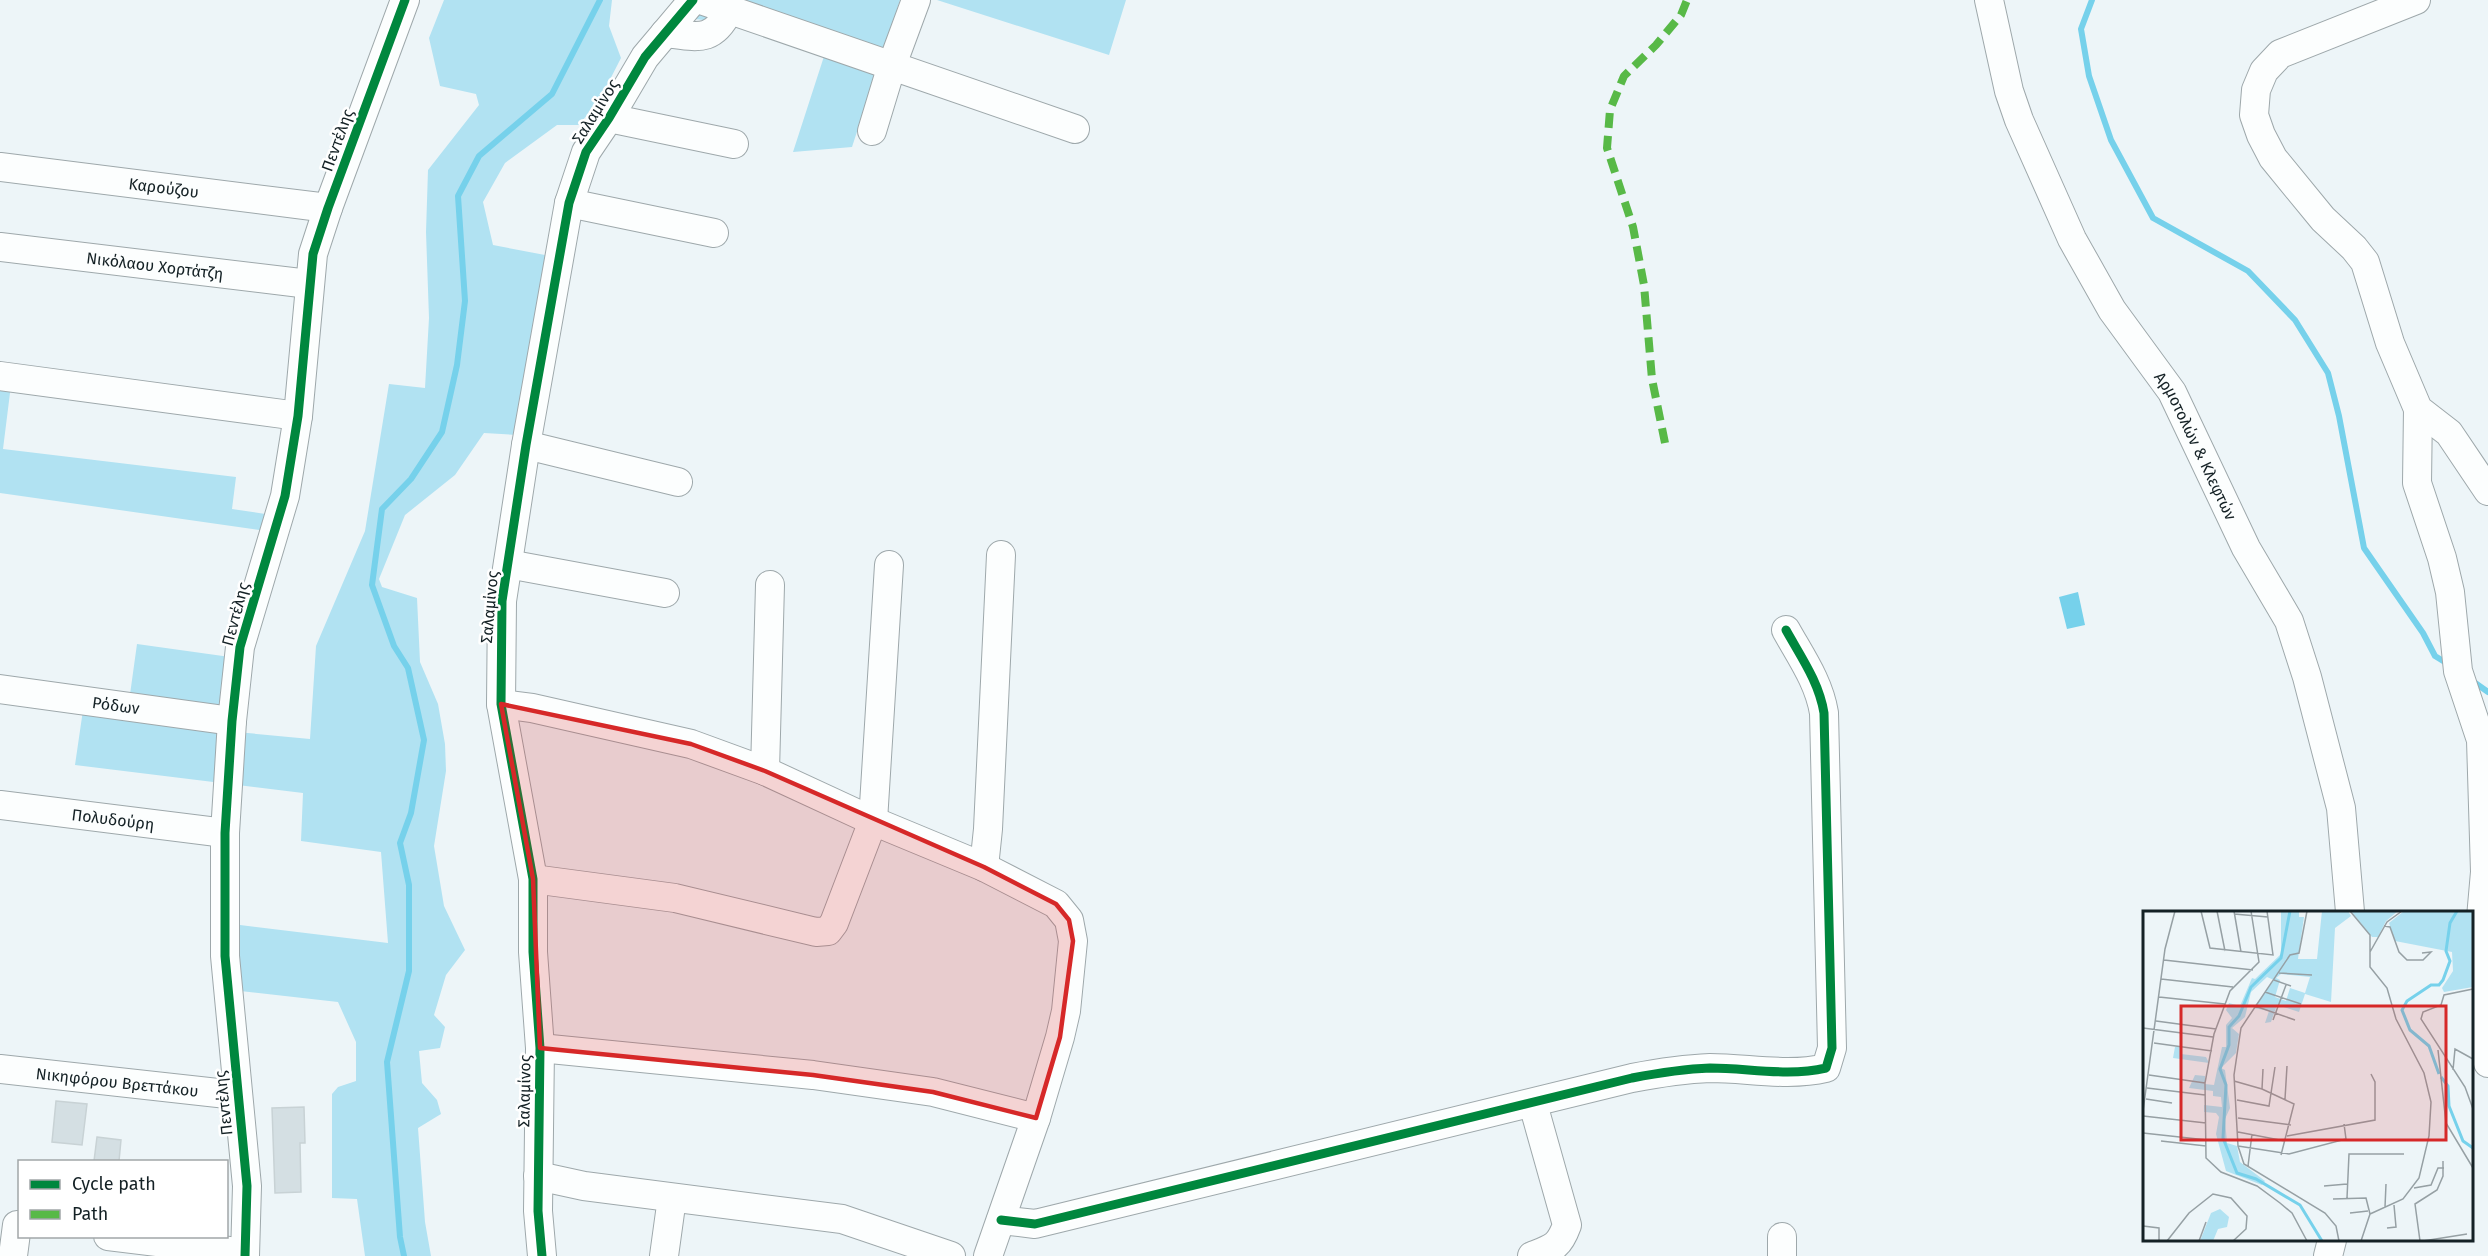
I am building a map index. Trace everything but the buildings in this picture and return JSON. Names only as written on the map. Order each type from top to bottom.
[{"type":"street","name":"Πεντέλης","points":[[245,1255],[247,1186],[236,1095],[225,956],[225,833],[232,721],[240,647],[285,496],[298,416],[313,254],[405,0]]},
{"type":"street","name":"Σαλαμίνος","points":[[542,1256],[538,1211],[540,1048],[533,952],[533,879],[501,704],[502,601],[526,445],[569,203],[586,152],[645,57],[693,0]]},
{"type":"street","points":[[701,0],[1075,129]]},
{"type":"street","points":[[872,132],[892,65],[916,0]]},
{"type":"street","name":"Αρμοτολών & Κλεφτών","points":[[1989,0],[2009,91],[2019,120],[2072,239],[2112,310],[2172,392],[2246,548],[2289,621],[2307,677],[2341,808],[2350,911]]},
{"type":"street","points":[[2416,0],[2280,54],[2271,62],[2259,81],[2254,115],[2272,158],[2324,219],[2365,262],[2390,343],[2418,409],[2416,483],[2442,558],[2450,592],[2458,672],[2481,740],[2485,872],[2474,966],[2474,994],[2488,1064]]},
{"type":"street","points":[[665,33],[688,36],[710,34],[721,26],[729,10]]},
{"type":"street","points":[[609,118],[735,144]]},
{"type":"street","name":"Καρούζου","points":[[0,167],[328,208]]},
{"type":"street","points":[[569,203],[714,233]]},
{"type":"street","name":"Νικόλαου Χορτάτζη","points":[[0,247],[309,284]]},
{"type":"street","points":[[0,376],[298,416]]},
{"type":"street","points":[[2418,409],[2449,434],[2488,491]]},
{"type":"street","points":[[526,445],[678,482]]},
{"type":"street","points":[[984,867],[988,829],[1001,555]]},
{"type":"street","points":[[508,564],[664,593]]},
{"type":"street","points":[[533,879],[675,898],[816,932],[828,931],[834,922],[873,821],[889,565]]},
{"type":"street","points":[[765,771],[770,585]]},
{"type":"street","points":[[1001,1220],[1035,1224],[1632,1078],[1670,1071],[1710,1068],[1802,1072],[1826,1068],[1832,1048],[1824,713],[1821,696],[1814,680],[1786,630]]},
{"type":"street","name":"Ρόδων","points":[[0,689],[232,721]]},
{"type":"street","points":[[501,704],[532,708],[692,744],[765,771],[873,821],[984,867],[1056,904],[1069,920],[1073,942],[1066,1011],[1036,1118],[988,1256]]},
{"type":"street","name":"Πολυδούρη","points":[[0,805],[225,833]]},
{"type":"street","points":[[540,1048],[813,1075],[933,1092],[1036,1118]]},
{"type":"street","name":"Νικηφόρου Βρεττάκου","points":[[0,1069],[236,1095]]},
{"type":"street","points":[[1532,1256],[1556,1246],[1563,1237],[1567,1225],[1533,1104]]},
{"type":"street","points":[[538,1176],[584,1186],[842,1219],[951,1256]]},
{"type":"street","points":[[664,1256],[672,1198]]},
{"type":"street","points":[[12,1225],[13,1256]]},
{"type":"street","points":[[122,1238],[245,1255]]},
{"type":"street","points":[[2328,1256],[2332,1241]]},
{"type":"highlighted area","points":[[501,704],[691,744],[765,771],[984,867],[1056,904],[1069,920],[1073,941],[1060,1037],[1036,1118],[933,1092],[813,1075],[540,1048],[533,879]]},
{"type":"shaded area","points":[[444,0],[612,0],[609,26],[621,58],[600,99],[579,125],[557,125],[505,163],[483,202],[493,245],[545,255],[518,435],[484,433],[455,475],[405,515],[379,579],[382,587],[417,598],[420,662],[438,704],[445,744],[446,771],[434,846],[444,906],[465,950],[446,975],[434,1015],[445,1027],[440,1048],[419,1051],[422,1083],[437,1100],[441,1114],[418,1128],[425,1222],[431,1256],[365,1256],[357,1199],[332,1198],[332,1094],[338,1087],[356,1081],[356,1042],[338,1002],[222,989],[216,922],[388,943],[381,852],[301,841],[303,793],[75,765],[83,710],[127,716],[137,644],[230,657],[226,731],[310,739],[316,646],[365,531],[389,384],[425,388],[429,318],[426,232],[428,170],[479,105],[476,94],[440,86],[429,38]]},
{"type":"shaded area","points":[[693,0],[900,0],[852,147],[793,152],[828,44],[786,31],[680,17]]},
{"type":"shaded area","points":[[937,0],[1126,0],[1109,55]]},
{"type":"shaded area","points":[[0,384],[11,385],[3,449],[236,477],[232,509],[272,515],[267,531],[0,493]]},
{"type":"shaded area","points":[[2078,592],[2085,625],[2067,629],[2059,597]]},
{"type":"waterway","points":[[404,1256],[400,1237],[387,1062],[409,971],[409,885],[400,843],[411,813],[424,740],[408,668],[394,646],[372,585],[382,509],[411,479],[442,432],[457,365],[465,301],[458,196],[479,156],[552,94],[600,0]]},
{"type":"waterway","points":[[2092,0],[2081,29],[2089,76],[2111,140],[2153,218],[2248,271],[2295,320],[2328,373],[2339,416],[2364,548],[2423,633],[2435,656],[2448,664]]},
{"type":"waterway","points":[[2471,680],[2488,692]]},
{"type":"marked path","points":[[1665,443],[1652,379],[1644,285],[1633,227],[1607,148],[1610,110],[1624,76],[1656,45],[1681,15],[1687,0]]},
{"type":"cycle path","points":[[245,1256],[247,1186],[225,956],[225,833],[232,721],[240,647],[285,496],[298,416],[313,254],[405,0]]},
{"type":"cycle path","points":[[542,1256],[538,1211],[540,1048],[533,952],[533,879],[501,704],[502,601],[526,445],[569,203],[586,152],[645,57],[693,0]]},
{"type":"cycle path","points":[[1001,1220],[1035,1224],[1642,1076],[1710,1068],[1783,1072],[1826,1068],[1832,1048],[1824,713],[1814,680],[1786,630]]}]
